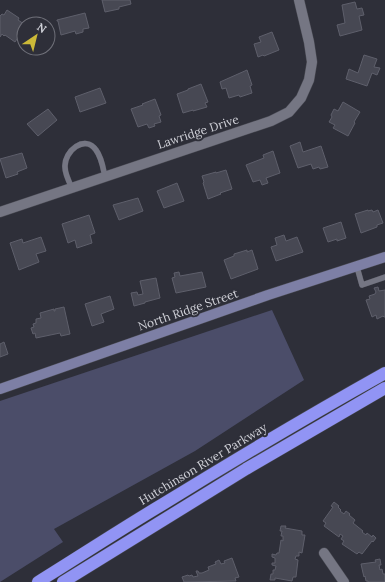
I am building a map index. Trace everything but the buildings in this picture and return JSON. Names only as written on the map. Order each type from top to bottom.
[{"type":"highway","name":"Hutchinson River Parkway","points":[[38,582],[243,455],[385,373]]},
{"type":"highway","points":[[63,582],[240,472],[385,388]]},
{"type":"street","name":"Lawridge Drive","points":[[0,212],[271,121],[289,112],[301,98],[309,80],[312,62],[299,0]]},
{"type":"street","name":"North Ridge Street","points":[[0,389],[268,295],[385,257]]},
{"type":"street","points":[[324,553],[344,582]]},
{"type":"lane","points":[[72,188],[65,168],[66,160],[68,153],[74,147],[81,144],[88,144],[96,149],[101,158],[105,177]]},
{"type":"lane","points":[[357,267],[362,285],[385,277]]},
{"type":"shaded area","points":[[272,310],[304,380],[195,451],[54,529],[63,542],[0,582],[0,401]]}]
